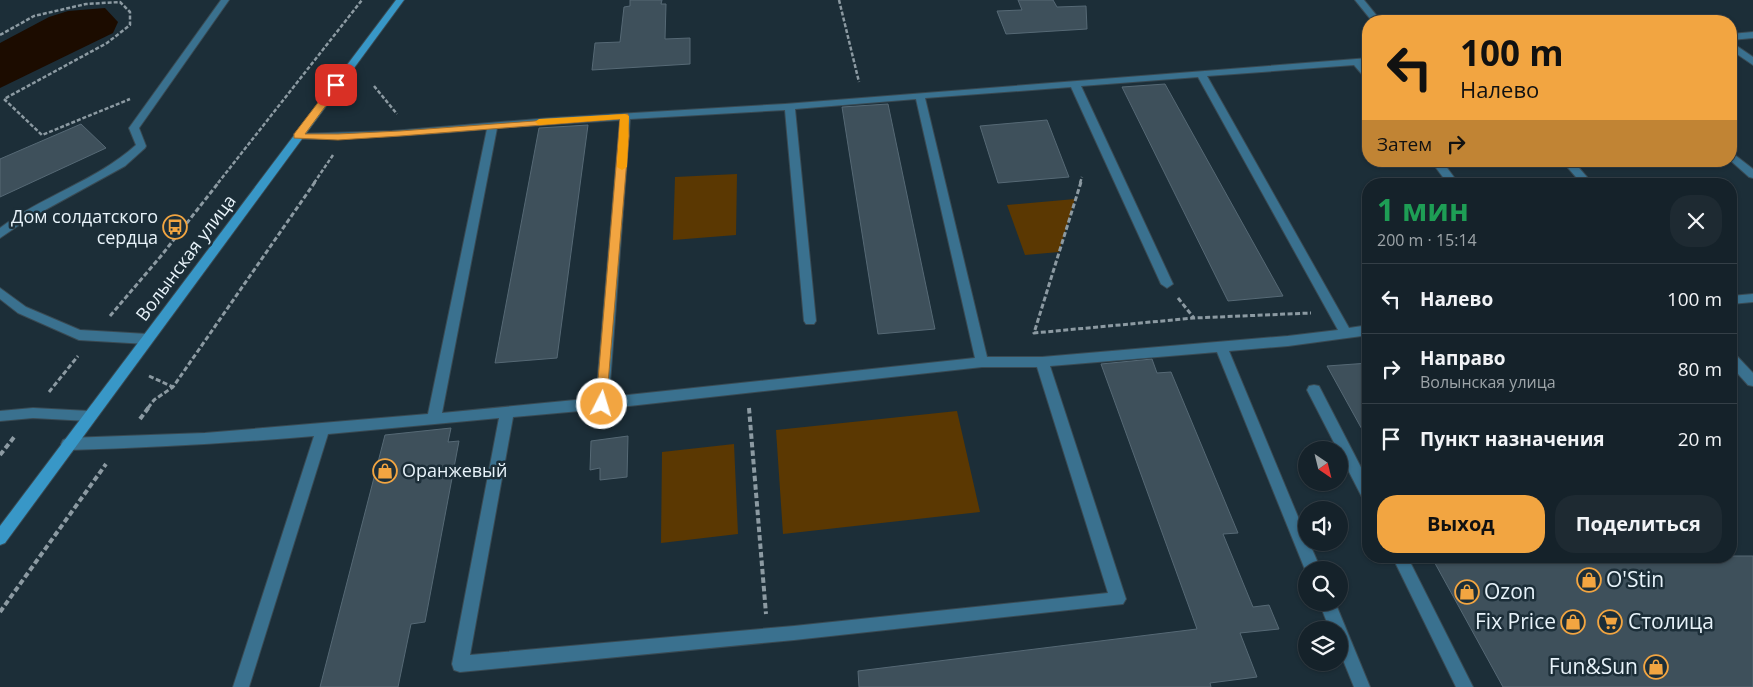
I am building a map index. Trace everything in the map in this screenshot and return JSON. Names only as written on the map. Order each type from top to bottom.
[{"type":"street","name":"Волынская улица","points":[[0,538],[68,444],[400,0]]},
{"type":"lane","points":[[0,234],[21,218],[121,164],[141,146],[134,128],[225,0]]},
{"type":"lane","points":[[1359,0],[1372,15]]},
{"type":"lane","points":[[1737,36],[1753,35]]},
{"type":"lane","points":[[1737,50],[1753,62]]},
{"type":"lane","points":[[1357,62],[1362,68]]},
{"type":"lane","points":[[298,136],[338,137],[625,116],[790,108],[863,100],[1362,62]]},
{"type":"lane","points":[[1201,74],[1346,332]]},
{"type":"lane","points":[[1075,84],[1167,284]]},
{"type":"lane","points":[[920,96],[982,362]]},
{"type":"lane","points":[[790,108],[810,321]]},
{"type":"lane","points":[[602,404],[625,136],[625,116]]},
{"type":"lane","points":[[434,419],[493,125]]},
{"type":"lane","points":[[1737,160],[1753,175]]},
{"type":"lane","points":[[1441,167],[1449,178]]},
{"type":"lane","points":[[1572,167],[1582,178]]},
{"type":"lane","points":[[0,292],[22,310],[80,335],[147,339]]},
{"type":"lane","points":[[1737,299],[1753,298]]},
{"type":"lane","points":[[68,444],[121,444],[323,430],[602,404],[982,362],[1042,362],[1288,341],[1362,331]]},
{"type":"lane","points":[[1221,347],[1310,561]]},
{"type":"lane","points":[[507,413],[460,664],[1118,599],[1042,362]]},
{"type":"lane","points":[[1737,364],[1753,381]]},
{"type":"lane","points":[[1314,390],[1362,483]]},
{"type":"lane","points":[[0,416],[33,413],[89,416]]},
{"type":"lane","points":[[241,687],[323,430]]},
{"type":"lane","points":[[1403,563],[1465,687]]},
{"type":"lane","points":[[1348,654],[1362,687]]},
{"type":"path","points":[[44,399],[92,337],[161,256],[362,0]]},
{"type":"path","points":[[839,0],[863,100]]},
{"type":"path","points":[[0,35],[34,16],[86,4],[120,2],[130,12],[130,25],[107,43],[0,101]]},
{"type":"path","points":[[4,99],[42,135],[165,84]]},
{"type":"path","points":[[0,612],[154,400],[173,387],[333,154],[338,137]]},
{"type":"path","points":[[1082,177],[1034,333],[1194,318],[1334,312]]},
{"type":"path","points":[[149,376],[173,387]]},
{"type":"path","points":[[747,389],[767,634]]},
{"type":"shaded area","points":[[105,8],[118,22],[113,33],[0,88],[0,43],[49,17],[68,11]]},
{"type":"shaded area","points":[[737,174],[736,235],[673,240],[675,177]]},
{"type":"shaded area","points":[[1075,199],[1059,252],[1025,255],[1007,205]]},
{"type":"shaded area","points":[[957,411],[980,512],[783,534],[776,430]]},
{"type":"shaded area","points":[[734,444],[738,534],[661,543],[662,452]]},
{"type":"building","points":[[630,0],[662,0],[661,4],[666,4],[665,39],[690,38],[690,64],[592,70],[595,43],[620,42],[624,7],[630,6]]},
{"type":"building","points":[[1018,0],[1053,0],[1057,7],[1086,6],[1087,29],[1006,34],[997,11],[1022,10]]},
{"type":"building","points":[[1165,84],[1283,296],[1228,301],[1122,87]]},
{"type":"building","points":[[888,104],[935,329],[878,334],[842,107]]},
{"type":"building","points":[[1047,120],[1069,177],[998,183],[980,126]]},
{"type":"building","points":[[81,124],[106,148],[0,197],[0,159]]},
{"type":"building","points":[[588,125],[557,358],[495,363],[539,128]]},
{"type":"building","points":[[1152,359],[1157,373],[1171,372],[1238,533],[1223,534],[1253,607],[1269,605],[1279,629],[1240,633],[1257,677],[1210,683],[1211,687],[859,687],[858,671],[1197,629],[1101,364]]},
{"type":"building","points":[[1362,364],[1362,429],[1327,366]]},
{"type":"building","points":[[451,428],[448,442],[459,441],[425,622],[411,624],[398,687],[320,687],[385,435]]},
{"type":"building","points":[[628,436],[627,477],[600,480],[600,468],[590,470],[591,441]]},
{"type":"building","name":"Столица","points":[[1737,556],[1753,556],[1753,687],[1503,687],[1435,563],[1737,563]]},
{"type":"slow traffic","points":[[539,122],[625,116],[622,167]]},
{"type":"place","name":"Дом солдатского сердца","points":[[175,227]]},
{"type":"place","name":"Оранжевый","points":[[385,471]]},
{"type":"place","name":"O'Stin","points":[[1589,580]]},
{"type":"place","name":"Ozon","points":[[1467,592]]},
{"type":"place","name":"Fix Price","points":[[1573,622]]},
{"type":"place","name":"Столица","points":[[1610,622]]},
{"type":"place","name":"Fun&Sun","points":[[1656,667]]},
{"type":"route","points":[[336,85],[298,136],[338,137],[400,134],[493,125],[625,116],[625,136],[602,404]]}]
